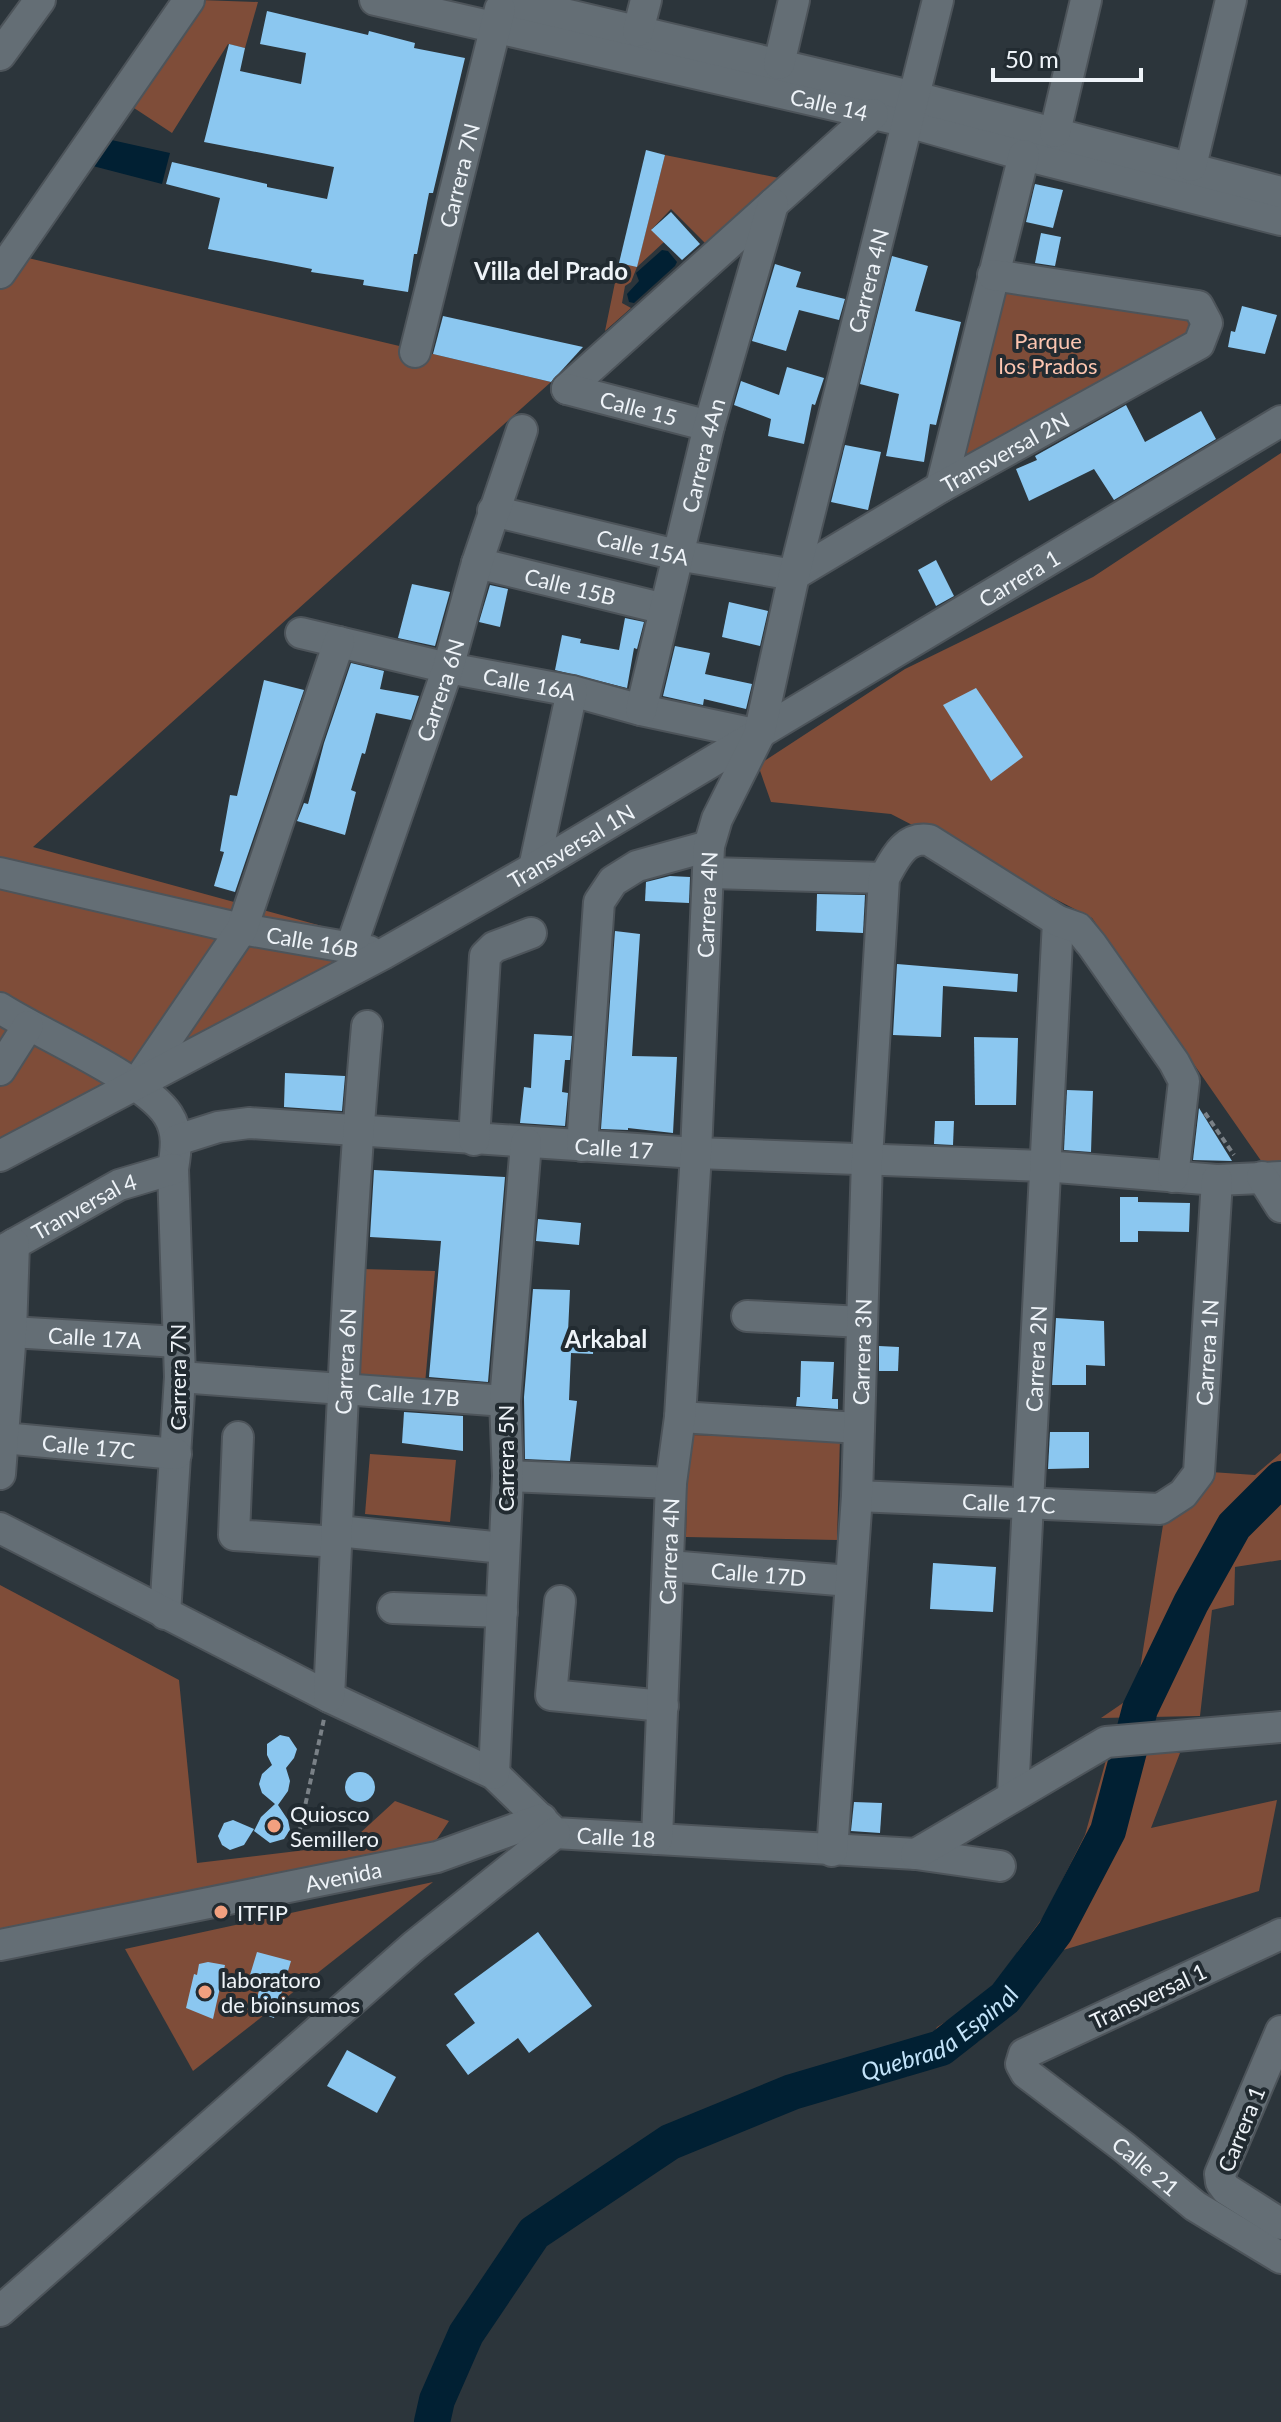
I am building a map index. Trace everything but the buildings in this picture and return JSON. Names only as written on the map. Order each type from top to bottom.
[{"type":"street","points":[[0,55],[40,0]]},
{"type":"street","points":[[0,273],[189,0]]},
{"type":"street","name":"Calle 14","points":[[375,0],[501,9],[638,31],[779,64],[911,109],[1024,155],[1281,220]]},
{"type":"street","points":[[638,31],[646,0]]},
{"type":"street","points":[[779,64],[794,0]]},
{"type":"street","name":"Carrera 4N","points":[[657,1839],[671,1483],[680,1417],[710,860],[717,819],[759,735],[794,575],[938,0]]},
{"type":"street","points":[[1055,132],[1086,0]]},
{"type":"street","points":[[1191,166],[1231,0]]},
{"type":"street","name":"Calle 14","points":[[501,9],[873,114],[911,109],[1055,132],[1281,192]]},
{"type":"street","name":"Carrera 7N","points":[[415,352],[501,9]]},
{"type":"street","points":[[773,204],[873,114]]},
{"type":"street","points":[[941,487],[1024,155]]},
{"type":"street","name":"Calle 15","points":[[709,426],[567,389],[773,204]]},
{"type":"street","name":"Carrera 4An","points":[[641,710],[709,426],[773,204]]},
{"type":"street","name":"Transversal 2N","points":[[794,575],[941,487],[1199,344],[1207,323],[1198,306],[993,275]]},
{"type":"street","points":[[1277,424],[1281,393]]},
{"type":"street","name":"Carrera 1","points":[[759,735],[1277,424]]},
{"type":"street","name":"Carrera 6N","points":[[351,947],[448,668],[493,511],[522,430]]},
{"type":"street","name":"Calle 15A","points":[[493,511],[677,555],[794,575]]},
{"type":"street","name":"Calle 15B","points":[[477,563],[665,609]]},
{"type":"street","name":"Calle 16A","points":[[301,633],[759,735]]},
{"type":"street","points":[[0,1156],[136,1084],[242,929],[339,642]]},
{"type":"street","points":[[534,868],[572,691]]},
{"type":"street","name":"Transversal 1N","points":[[136,1084],[383,954],[759,735]]},
{"type":"street","points":[[582,1146],[599,902],[613,881],[637,866],[710,860],[890,866],[909,843],[919,838],[929,840],[1058,921],[1078,928],[1092,945],[1184,1081],[1173,1177]]},
{"type":"street","name":"Carrera 3N","points":[[832,1851],[857,1496],[867,1159],[890,866]]},
{"type":"street","name":"Calle 16B","points":[[0,873],[242,929],[383,954]]},
{"type":"street","name":"Carrera 2N","points":[[1013,1794],[1058,921]]},
{"type":"street","points":[[474,1140],[485,956],[494,947],[531,933]]},
{"type":"street","points":[[0,1008],[136,1084],[168,1114],[175,1155]]},
{"type":"street","points":[[0,1070],[28,1026]]},
{"type":"street","name":"Carrera 6N","points":[[329,1697],[342,1388],[367,1026]]},
{"type":"street","name":"Calle 17","points":[[175,1155],[218,1127],[249,1123],[696,1153],[1044,1166],[1217,1180],[1264,1177]]},
{"type":"street","name":"Carrera 5N","points":[[494,1774],[508,1476],[505,1401],[526,1143]]},
{"type":"street","name":"Carrera 7N","points":[[165,1614],[180,1377],[175,1155]]},
{"type":"street","name":"Tranversal 4","points":[[7,1248],[175,1155]]},
{"type":"street","points":[[1264,1177],[1281,1207]]},
{"type":"street","name":"Carrera 1N","points":[[1160,1509],[1183,1494],[1199,1473],[1217,1180]]},
{"type":"street","points":[[0,1474],[11,1332],[7,1248]]},
{"type":"street","points":[[747,1316],[862,1322]]},
{"type":"street","name":"Calle 17A","points":[[11,1332],[178,1342]]},
{"type":"street","name":"Calle 17B","points":[[180,1377],[505,1401]]},
{"type":"street","points":[[680,1417],[859,1428]]},
{"type":"street","points":[[238,1437],[234,1535],[337,1537],[503,1548]]},
{"type":"street","name":"Calle 17C","points":[[3,1438],[176,1454]]},
{"type":"street","points":[[508,1476],[671,1483]]},
{"type":"street","name":"Calle 17C","points":[[857,1496],[1160,1509]]},
{"type":"street","points":[[0,1528],[329,1697],[494,1774],[548,1826],[0,2311]]},
{"type":"street","name":"Calle 17D","points":[[669,1566],[850,1581]]},
{"type":"street","points":[[560,1601],[551,1695],[663,1706]]},
{"type":"street","points":[[393,1608],[502,1612]]},
{"type":"street","points":[[916,1854],[1013,1794],[1106,1742],[1281,1727]]},
{"type":"street","name":"Calle 18","points":[[548,1826],[657,1839],[916,1854],[1000,1866]]},
{"type":"street","name":"Avenida","points":[[0,1945],[437,1857],[548,1826]]},
{"type":"street","name":"Transversal 1","points":[[1021,2064],[1024,2054],[1281,1934]]},
{"type":"street","name":"Carrera 1","points":[[1281,2031],[1220,2174],[1226,2189],[1281,2224]]},
{"type":"street","name":"Calle 21","points":[[1021,2064],[1026,2073],[1125,2148],[1174,2190],[1281,2258]]},
{"type":"path","points":[[1184,1081],[1264,1177]]},
{"type":"path","points":[[297,1843],[329,1697]]},
{"type":"green space","points":[[200,0],[258,2],[245,48],[228,44],[172,133],[131,106]]},
{"type":"green space","points":[[665,155],[779,178],[705,243],[671,209],[652,229],[664,242],[637,267],[631,282],[625,286],[622,303],[631,308],[605,331],[619,263],[637,266]]},
{"type":"green space","points":[[7,253],[551,382],[33,847],[410,950],[0,1155],[0,263]]},
{"type":"green space","name":"Parque los Prados","points":[[1004,286],[1193,312],[1195,336],[953,478]]},
{"type":"green space","points":[[1281,453],[1281,1166],[1264,1165],[1092,918],[891,814],[771,802],[758,765],[905,669],[1093,577]]},
{"type":"green space","points":[[362,1269],[435,1271],[425,1384],[353,1381]]},
{"type":"green space","points":[[688,1435],[840,1438],[837,1540],[686,1537]]},
{"type":"green space","points":[[1281,1453],[1281,1560],[1235,1567],[1234,1605],[1212,1610],[1200,1716],[1101,1718],[1136,1694],[1163,1525],[1211,1472],[1255,1475]]},
{"type":"green space","points":[[370,1454],[456,1460],[450,1522],[365,1514]]},
{"type":"green space","points":[[0,1585],[179,1680],[197,1863],[347,1845],[395,1801],[449,1821],[425,1857],[0,1936]]},
{"type":"green space","points":[[1108,1753],[1180,1753],[1151,1828],[1277,1800],[1259,1891],[1050,1954],[979,2041],[906,2077],[937,2027],[983,1999],[1044,1916],[1085,1835]]},
{"type":"green space","points":[[433,1882],[193,2071],[125,1949]]},
{"type":"water","points":[[107,139],[170,153],[162,184],[89,165]]},
{"type":"water","points":[[662,250],[668,251],[677,262],[675,266],[634,303],[629,302],[627,294],[639,281],[636,273]]},
{"type":"waterway","name":"Quebrada Espinal","points":[[432,2422],[437,2400],[466,2334],[534,2233],[670,2142],[792,2092],[941,2048],[1005,1998],[1055,1932],[1108,1831],[1140,1709],[1191,1603],[1234,1526],[1281,1479]]},
{"type":"place","name":"Quiosco Semillero","points":[[274,1826]]},
{"type":"place","name":"ITFIP","points":[[221,1912]]},
{"type":"place","name":"laboratoro de bioinsumos","points":[[205,1992]]},
{"type":"district","name":"Villa del Prado","points":[[551,270]]},
{"type":"district","name":"Arkabal","points":[[606,1338]]}]
